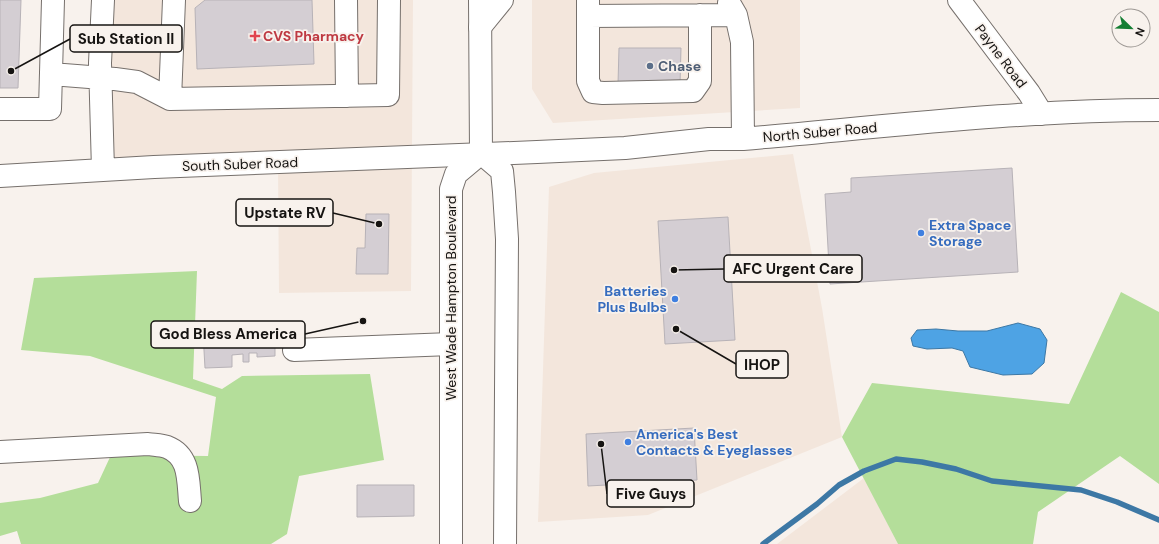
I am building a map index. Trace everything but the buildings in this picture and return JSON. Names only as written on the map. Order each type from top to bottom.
[{"type":"street","points":[[0,109],[50,109],[53,0]]},
{"type":"street","points":[[103,0],[100,78],[103,170]]},
{"type":"street","points":[[170,99],[174,0]]},
{"type":"street","points":[[346,0],[347,96]]},
{"type":"street","points":[[51,74],[137,82],[170,99],[388,95],[389,0]]},
{"type":"street","points":[[480,0],[481,154],[502,171],[507,239],[505,544]]},
{"type":"street","points":[[480,27],[502,0]]},
{"type":"street","name":"Payne Road","points":[[960,0],[1029,93],[1042,114]]},
{"type":"street","points":[[700,15],[700,81],[693,91],[593,92],[588,81],[588,8],[700,15],[731,7],[742,42],[743,139]]},
{"type":"street","name":"North Suber Road","points":[[481,154],[625,148],[709,139],[743,139],[980,117],[1107,110],[1159,110]]},
{"type":"street","name":"South Suber Road","points":[[0,176],[103,170],[419,158],[481,154]]},
{"type":"street","name":"West Wade Hampton Boulevard","points":[[450,544],[451,189],[456,174],[481,154]]},
{"type":"street","points":[[294,350],[450,344]]},
{"type":"street","points":[[0,452],[148,444],[167,447],[180,456],[187,470],[190,501]]},
{"type":"shaded area","points":[[93,0],[413,0],[411,291],[279,293],[278,165],[95,167]]},
{"type":"shaded area","points":[[532,0],[800,0],[800,108],[553,123],[532,89]]},
{"type":"shaded area","points":[[793,154],[822,308],[842,437],[648,515],[538,522],[549,187],[594,173]]},
{"type":"shaded area","points":[[864,478],[898,544],[777,544]]},
{"type":"green space","points":[[197,271],[193,379],[222,389],[242,376],[370,374],[384,460],[299,476],[287,534],[271,544],[21,544],[17,531],[0,536],[0,503],[40,498],[98,483],[111,455],[208,456],[216,397],[90,356],[21,350],[34,278]]},
{"type":"green space","points":[[1121,292],[1159,312],[1159,484],[1120,456],[1038,512],[1033,544],[898,544],[842,437],[872,383],[1069,404]]},
{"type":"water","points":[[1018,323],[1040,329],[1047,340],[1044,363],[1032,374],[1003,375],[970,367],[963,351],[952,348],[927,349],[913,346],[911,338],[917,330],[936,329],[987,331]]},
{"type":"waterway","points":[[763,544],[817,504],[839,485],[864,471],[896,459],[922,462],[956,469],[992,481],[1081,490],[1117,502],[1159,520]]},
{"type":"place","name":"CVS Pharmacy","points":[[255,36]]},
{"type":"place","name":"Chase","points":[[650,66]]},
{"type":"place","name":"Sub Station II","points":[[11,71]]},
{"type":"place","name":"Upstate RV","points":[[379,224]]},
{"type":"place","name":"Extra Space Storage","points":[[921,233]]},
{"type":"place","name":"AFC Urgent Care","points":[[674,270]]},
{"type":"place","name":"Batteries Plus Bulbs","points":[[675,299]]},
{"type":"place","name":"God Bless America","points":[[363,321]]},
{"type":"place","name":"IHOP","points":[[676,329]]},
{"type":"place","name":"America's Best Contacts & Eyeglasses","points":[[628,442]]},
{"type":"place","name":"Five Guys","points":[[601,444]]}]
